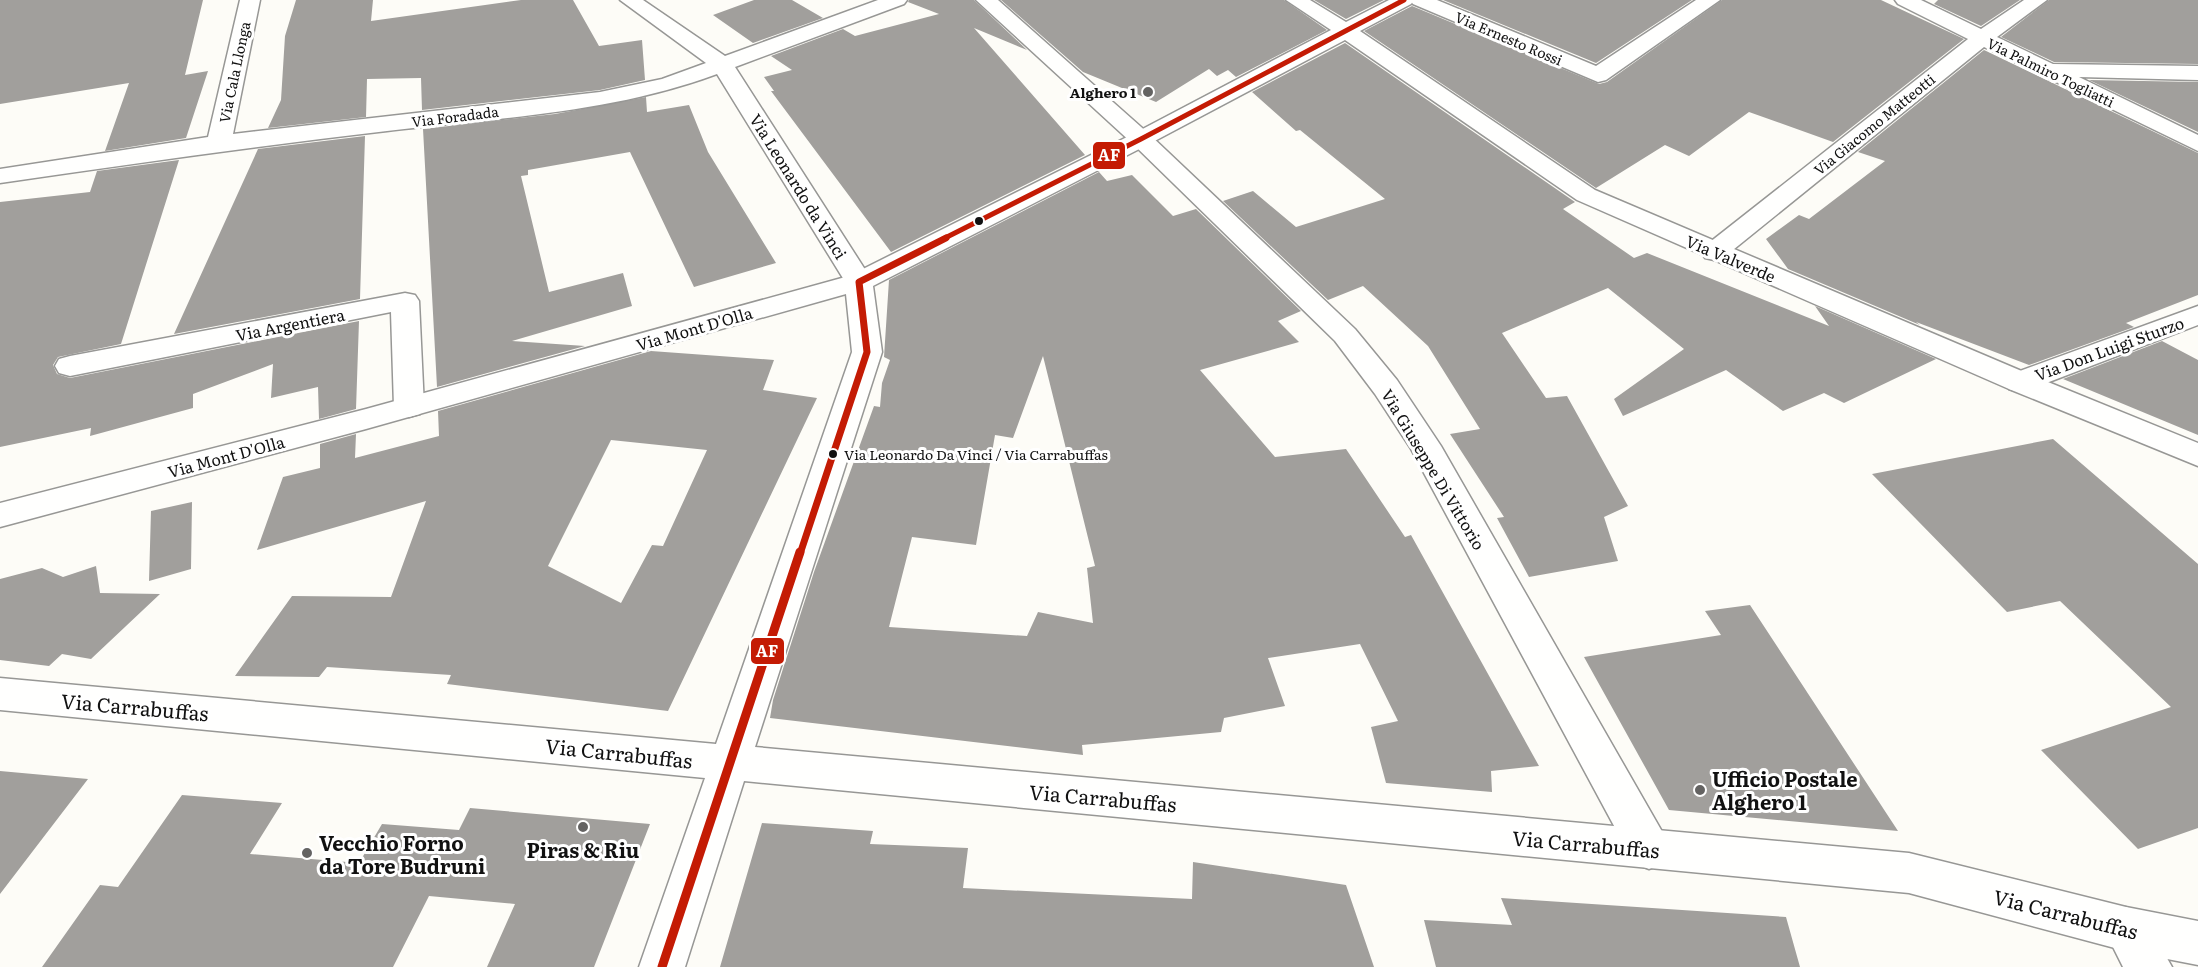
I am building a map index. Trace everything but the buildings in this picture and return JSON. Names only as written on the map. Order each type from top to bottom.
[{"type":"street","name":"Via Cala Llonga","points":[[219,143],[250,0]]},
{"type":"street","name":"Via Leonardo da Vinci","points":[[630,0],[722,64],[859,282],[867,352],[662,967]]},
{"type":"street","name":"Via Foradada","points":[[0,176],[219,143],[600,99],[668,84],[897,0]]},
{"type":"street","name":"Via Giuseppe Di Vittorio","points":[[986,0],[1141,139],[1344,335],[1386,387],[1425,447],[1649,849]]},
{"type":"street","name":"Via Valverde","points":[[1296,0],[1346,31],[1586,195],[1714,252],[2198,455]]},
{"type":"street","name":"Via Mont D'Olla","points":[[0,515],[409,407],[859,282],[1141,139],[1404,0]]},
{"type":"street","name":"Via Ernesto Rossi","points":[[1420,0],[1598,75],[1710,0]]},
{"type":"street","name":"Via Palmiro Togliatti","points":[[1905,0],[2198,144]]},
{"type":"street","name":"Via Giacomo Matteotti","points":[[1714,252],[1982,38],[2037,0]]},
{"type":"street","points":[[2045,69],[2198,73]]},
{"type":"street","name":"Via Argentiera","points":[[70,366],[405,301],[409,407]]},
{"type":"street","name":"Via Don Luigi Sturzo","points":[[2020,382],[2198,315]]},
{"type":"street","name":"Via Carrabuffas","points":[[0,694],[1909,873],[2126,929],[2198,943]]},
{"type":"street","points":[[2126,929],[2149,967]]},
{"type":"transit line","name":"AF","points":[[662,967],[867,352],[859,282],[1141,139],[1404,0]]},
{"type":"place","name":"Alghero 1","points":[[1148,92]]},
{"type":"place","name":"Via Leonardo Da Vinci / Via Carrabuffas","points":[[833,454]]},
{"type":"place","name":"Ufficio Postale Alghero 1","points":[[1700,790]]},
{"type":"place","name":"Piras & Riu","points":[[583,827]]},
{"type":"place","name":"Vecchio Forno da Tore Budruni","points":[[307,853]]}]
